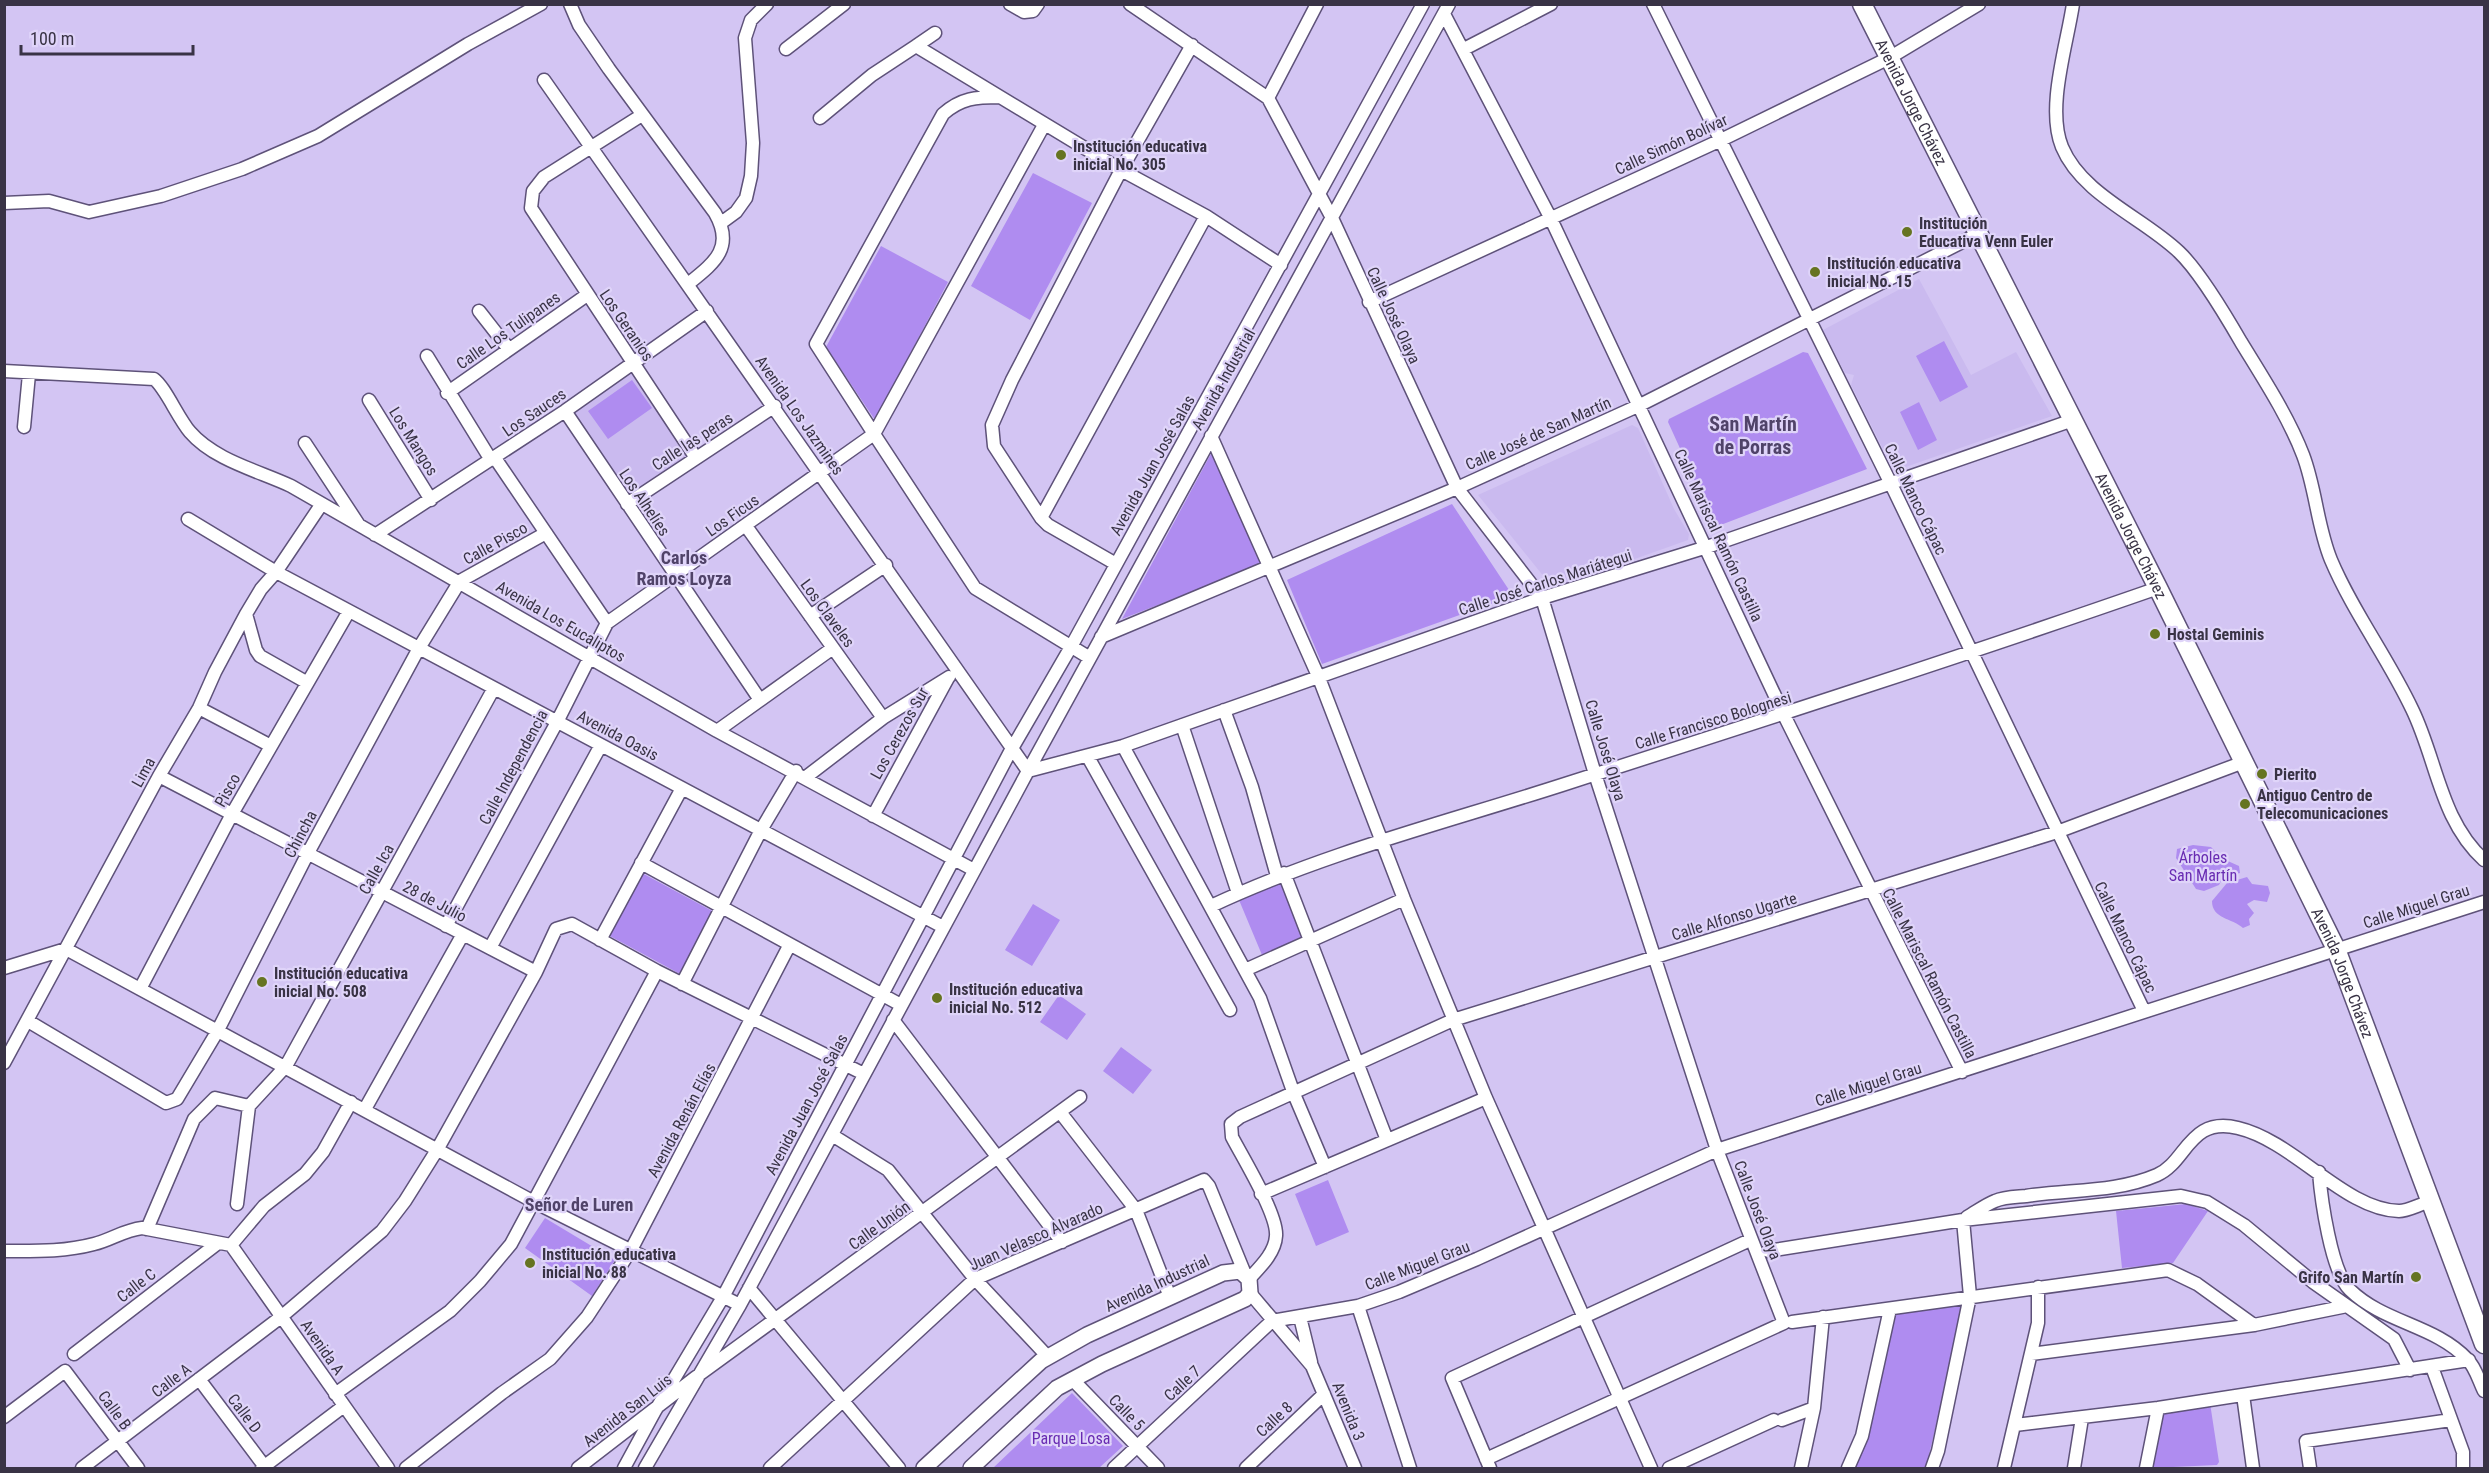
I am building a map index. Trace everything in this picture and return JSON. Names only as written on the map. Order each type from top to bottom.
[{"type":"main road","name":"Avenida Jorge Chávez","points":[[1862,4],[2158,588],[2336,949],[2484,1344]]},
{"type":"street","points":[[4,203],[50,201],[88,212],[161,196],[242,169],[318,135],[468,44],[541,4]]},
{"type":"street","points":[[570,4],[579,25],[724,230],[721,249],[707,268],[688,284]]},
{"type":"street","points":[[721,223],[736,212],[746,198],[751,176],[753,143],[745,38],[751,20],[767,4]]},
{"type":"street","points":[[786,49],[844,4]]},
{"type":"street","points":[[1010,4],[1024,12],[1033,11],[1038,4]]},
{"type":"street","points":[[1130,4],[1268,98],[1315,5]]},
{"type":"street","name":"Avenida Juan José Salas","points":[[624,1468],[723,1297],[1011,751],[1072,645],[1422,4]]},
{"type":"street","points":[[1464,49],[1551,4]]},
{"type":"street","name":"Calle Manco Cápac","points":[[1653,4],[1890,482],[2144,1011]]},
{"type":"street","name":"Calle Simón Bolívar","points":[[1369,302],[1721,140],[1889,58],[1979,4]]},
{"type":"street","points":[[2073,4],[2056,97],[2058,137],[2063,150],[2085,178],[2107,198],[2177,250],[2190,263],[2241,341],[2301,448],[2323,539],[2340,579],[2412,708],[2436,777],[2456,824],[2484,860]]},
{"type":"street","name":"Calle Mariscal Ramón Castilla","points":[[1447,9],[1464,49],[1551,217],[1784,715],[1962,1072]]},
{"type":"street","name":"Avenida Industrial","points":[[1028,771],[1447,9]]},
{"type":"street","points":[[820,118],[872,75],[934,33]]},
{"type":"street","points":[[1116,564],[1048,525],[1041,518],[994,446],[992,425],[1012,380],[1120,171],[1192,45]]},
{"type":"street","points":[[916,46],[1120,171],[1206,216],[1281,265]]},
{"type":"street","name":"Avenida Los Jazmines","points":[[544,80],[886,566],[952,672],[1028,771]]},
{"type":"street","points":[[1000,97],[973,97],[955,103],[943,114],[816,344],[975,588],[1090,658]]},
{"type":"street","name":"Calle José Olaya","points":[[1268,98],[1332,218],[1457,488],[1542,598],[1595,774],[1717,1150],[1750,1240],[1788,1322]]},
{"type":"street","points":[[591,147],[642,115]]},
{"type":"street","points":[[874,434],[1044,125]]},
{"type":"street","name":"Los Geranios","points":[[591,147],[544,177],[533,191],[531,208],[696,458]]},
{"type":"street","points":[[1041,518],[1206,216]]},
{"type":"street","name":"Calle José de San Martín","points":[[1101,637],[1457,488],[1640,405],[1978,234]]},
{"type":"street","name":"Calle Los Tulipanes","points":[[447,393],[508,348],[587,295]]},
{"type":"street","points":[[479,310],[508,348]]},
{"type":"street","name":"Los Sauces","points":[[375,536],[565,411],[707,311]]},
{"type":"street","points":[[428,356],[447,393],[607,623]]},
{"type":"street","points":[[4,371],[29,374],[24,427]]},
{"type":"street","name":"Avenida Los Eucaliptos","points":[[29,374],[154,379],[163,388],[170,404],[192,434],[225,458],[291,486],[375,536],[460,581],[717,731],[801,774],[974,870]]},
{"type":"street","name":"Los Mangos","points":[[369,400],[431,500]]},
{"type":"street","name":"Calle las peras","points":[[627,504],[775,406]]},
{"type":"street","name":"Los Alhelíes","points":[[565,411],[760,700]]},
{"type":"street","name":"Calle José Carlos Mariátegui","points":[[1028,771],[1123,746],[1542,598],[1707,547],[2073,420]]},
{"type":"street","name":"Los Ficus","points":[[607,623],[874,434]]},
{"type":"street","points":[[1212,436],[1272,567],[1319,678],[1404,898],[1486,1098],[1582,1318],[1651,1468]]},
{"type":"street","points":[[305,443],[360,527]]},
{"type":"street","name":"Lima","points":[[4,1062],[159,776],[199,708],[246,614],[261,589],[276,572],[321,505]]},
{"type":"street","name":"Avenida Oasis","points":[[188,519],[276,572],[943,927]]},
{"type":"street","name":"Los Claveles","points":[[746,526],[883,718]]},
{"type":"street","name":"Calle Pisco","points":[[460,581],[546,533]]},
{"type":"street","points":[[810,616],[886,566]]},
{"type":"street","name":"Chincha","points":[[28,1021],[166,1103],[172,1103],[217,1032],[308,853],[419,648],[460,581]]},
{"type":"street","name":"Calle Francisco Bolognesi","points":[[1211,906],[1280,874],[1383,839],[1784,715],[1971,654],[2158,588]]},
{"type":"street","name":"Pisco","points":[[140,989],[232,814],[306,682],[349,611]]},
{"type":"street","points":[[246,614],[256,650],[260,656],[306,682]]},
{"type":"street","name":"Calle Independencia","points":[[446,926],[557,722],[607,623]]},
{"type":"street","points":[[717,731],[833,648]]},
{"type":"street","points":[[682,984],[761,830],[801,774],[952,672]]},
{"type":"street","name":"Los Cerezos Sur","points":[[873,816],[952,672]]},
{"type":"street","name":"Calle Ica","points":[[249,1106],[286,1066],[494,688]]},
{"type":"street","points":[[199,708],[271,746]]},
{"type":"street","points":[[1224,710],[1280,874],[1387,1140]]},
{"type":"street","points":[[1182,725],[1238,893]]},
{"type":"street","points":[[490,948],[601,745]]},
{"type":"street","points":[[1123,746],[1260,998],[1294,1094],[1325,1167]]},
{"type":"street","points":[[1088,757],[1230,1010]]},
{"type":"street","name":"Calle Alfonso Ugarte","points":[[1261,1194],[1232,1137],[1232,1124],[1240,1117],[1454,1020],[1871,892],[2057,832],[2244,762]]},
{"type":"street","points":[[645,1468],[740,1305],[1028,771]]},
{"type":"street","name":"28 de Julio","points":[[159,776],[536,972]]},
{"type":"street","points":[[600,940],[682,788]]},
{"type":"street","points":[[641,863],[789,946],[901,1005]]},
{"type":"street","points":[[1245,970],[1404,898]]},
{"type":"street","name":"Calle Miguel Grau","points":[[1272,1321],[1358,1306],[1477,1259],[1717,1150],[2484,902]]},
{"type":"street","name":"Calle A","points":[[82,1468],[281,1317],[382,1231],[405,1201],[437,1149],[536,972],[556,929],[572,924],[752,1020],[864,1074]]},
{"type":"street","points":[[365,1108],[462,934]]},
{"type":"street","name":"Avenida Renán Elías","points":[[406,1468],[502,1393],[550,1359],[587,1317],[631,1250],[789,946]]},
{"type":"street","points":[[4,968],[66,949],[217,1032],[365,1108],[534,1202],[740,1305]]},
{"type":"street","points":[[335,1394],[450,1311],[511,1244],[657,971]]},
{"type":"street","points":[[893,1020],[1062,1242]]},
{"type":"street","name":"Calle Unión","points":[[696,1377],[923,1214],[1080,1097]]},
{"type":"street","points":[[147,1228],[194,1119],[215,1098],[249,1106],[237,1203]]},
{"type":"street","points":[[971,1468],[1057,1388],[1245,1299],[1248,1282],[1273,1249],[1276,1235],[1275,1220],[1261,1194],[1486,1098]]},
{"type":"street","points":[[4,1251],[58,1251],[79,1248],[128,1230],[147,1228],[231,1245],[264,1206],[305,1173],[322,1152],[351,1102]]},
{"type":"street","points":[[1060,1112],[1136,1210],[1170,1298]]},
{"type":"street","points":[[1963,1220],[1995,1201],[2040,1194],[2114,1188],[2159,1174],[2188,1142],[2204,1131],[2222,1126],[2238,1128],[2261,1136],[2369,1206],[2400,1211],[2429,1202]]},
{"type":"street","points":[[832,1135],[888,1170],[975,1280],[1048,1358]]},
{"type":"street","points":[[2319,1172],[2322,1208],[2339,1268],[2349,1289],[2384,1314],[2446,1341],[2469,1360],[2484,1391]]},
{"type":"street","name":"Juan Velasco Alvarado","points":[[770,1468],[975,1280],[1204,1180],[1209,1186],[1248,1282]]},
{"type":"street","points":[[1768,1251],[1963,1220],[2181,1196],[2207,1203],[2244,1225],[2347,1306],[2394,1339],[2410,1370]]},
{"type":"street","points":[[1932,1468],[1938,1451],[1970,1296],[1963,1220]]},
{"type":"street","points":[[1750,1240],[1452,1378],[1488,1463],[1619,1397],[1788,1322],[2168,1270],[2197,1284],[2254,1324]]},
{"type":"street","name":"Calle C","points":[[74,1354],[218,1243]]},
{"type":"street","name":"Avenida A","points":[[231,1245],[388,1468]]},
{"type":"street","name":"Avenida Industrial","points":[[924,1468],[1027,1372],[1081,1338],[1223,1273],[1232,1270],[1248,1282]]},
{"type":"street","name":"Avenida 3","points":[[1248,1282],[1272,1321],[1312,1366]]},
{"type":"street","points":[[2004,1468],[2038,1323],[2038,1287]]},
{"type":"street","points":[[749,1288],[777,1318],[899,1468]]},
{"type":"street","points":[[1358,1306],[1410,1468]]},
{"type":"street","points":[[2031,1354],[2223,1329],[2347,1306]]},
{"type":"street","points":[[2223,1329],[2231,1307]]},
{"type":"street","points":[[1848,1468],[1862,1436],[1890,1309]]},
{"type":"street","name":"Avenida 3","points":[[1300,1317],[1312,1366],[1355,1468]]},
{"type":"street","points":[[1801,1468],[1814,1408],[1823,1317]]},
{"type":"street","name":"Calle 7","points":[[1114,1468],[1272,1321]]},
{"type":"street","points":[[2015,1425],[2158,1408],[2469,1360]]},
{"type":"street","points":[[2432,1367],[2463,1452],[2463,1468]]},
{"type":"street","name":"Calle B","points":[[4,1417],[65,1371],[138,1468]]},
{"type":"street","name":"Avenida San Luis","points":[[578,1468],[655,1411],[696,1377]]},
{"type":"street","name":"Calle 5","points":[[1072,1379],[1158,1468]]},
{"type":"street","name":"Calle D","points":[[199,1380],[264,1468]]},
{"type":"street","name":"Calle 8","points":[[1253,1466],[1324,1394]]},
{"type":"street","points":[[2243,1395],[2253,1468]]},
{"type":"street","points":[[264,1468],[344,1406]]},
{"type":"street","points":[[1669,1468],[1778,1420],[1814,1408]]},
{"type":"street","points":[[2145,1468],[2158,1408]]},
{"type":"street","points":[[2074,1468],[2082,1418]]},
{"type":"street","points":[[2310,1468],[2306,1441],[2451,1420]]},
{"type":"shaded area","points":[[1919,279],[1971,375],[2016,352],[2052,416],[1894,471],[1851,385],[1854,375],[1845,373],[1823,330]]},
{"type":"shaded area","points":[[633,369],[690,456],[631,495],[572,412]]},
{"type":"shaded area","points":[[1632,425],[1638,428],[1674,509],[1689,534],[1688,540],[1553,588],[1478,495]]},
{"type":"green space","points":[[1033,173],[1092,203],[1030,320],[971,286]]},
{"type":"green space","points":[[881,246],[948,282],[875,420],[826,347]]},
{"type":"green space","points":[[1944,341],[1968,387],[1940,402],[1916,356]]},
{"type":"green space","points":[[1803,352],[1808,353],[1867,469],[1718,526],[1714,523],[1668,422],[1669,419]]},
{"type":"green space","points":[[632,380],[652,408],[608,439],[588,411]]},
{"type":"green space","points":[[1919,402],[1937,440],[1918,450],[1900,412]]},
{"type":"green space","points":[[1213,450],[1263,564],[1122,619]]},
{"type":"green space","points":[[1452,504],[1513,596],[1322,664],[1287,580]]},
{"type":"green space","name":"Árboles San Martín","points":[[2193,845],[2211,847],[2221,858],[2239,866],[2240,873],[2222,879],[2219,885],[2204,891],[2196,889],[2176,858],[2177,849]]},
{"type":"green space","points":[[642,873],[716,913],[682,975],[608,935]]},
{"type":"green space","points":[[2247,877],[2252,884],[2268,886],[2270,893],[2267,902],[2254,900],[2247,904],[2254,913],[2249,919],[2250,925],[2243,928],[2219,915],[2212,901],[2227,883]]},
{"type":"green space","points":[[1282,880],[1304,938],[1262,955],[1239,900]]},
{"type":"green space","points":[[1033,904],[1060,920],[1032,966],[1005,950]]},
{"type":"green space","points":[[1059,995],[1086,1014],[1067,1040],[1040,1022]]},
{"type":"green space","points":[[1121,1047],[1152,1070],[1133,1094],[1103,1071]]},
{"type":"green space","points":[[1328,1180],[1349,1232],[1316,1246],[1295,1194]]},
{"type":"green space","points":[[2186,1204],[2208,1211],[2173,1263],[2122,1268],[2116,1211]]},
{"type":"green space","points":[[545,1218],[615,1260],[592,1296],[525,1248]]},
{"type":"green space","points":[[1957,1303],[1961,1307],[1962,1314],[1926,1468],[1853,1468],[1894,1314]]},
{"type":"green space","name":"Parque Losa","points":[[1072,1393],[1123,1446],[1099,1468],[993,1468]]},
{"type":"green space","points":[[2210,1403],[2219,1462],[2217,1465],[2151,1468],[2162,1414],[2167,1409]]},
{"type":"place","name":"Institución educativa inicial No. 305","points":[[1061,155]]},
{"type":"place","name":"Institución Educativa Venn Euler","points":[[1907,232]]},
{"type":"place","name":"Institución educativa inicial No. 15","points":[[1815,272]]},
{"type":"place","name":"Hostal Geminis","points":[[2155,634]]},
{"type":"place","name":"Pierito","points":[[2262,774]]},
{"type":"place","name":"Antiguo Centro de Telecomunicaciones","points":[[2245,804]]},
{"type":"place","name":"Institución educativa inicial No. 508","points":[[262,982]]},
{"type":"place","name":"Institución educativa inicial No. 512","points":[[937,998]]},
{"type":"place","name":"Institución educativa inicial No. 88","points":[[530,1263]]},
{"type":"place","name":"Grifo San Martín","points":[[2416,1277]]},
{"type":"district","name":"San Martín de Porras","points":[[1753,436]]},
{"type":"district","name":"Carlos Ramos Loyza","points":[[684,568]]},
{"type":"district","name":"Señor de Luren","points":[[579,1205]]}]
